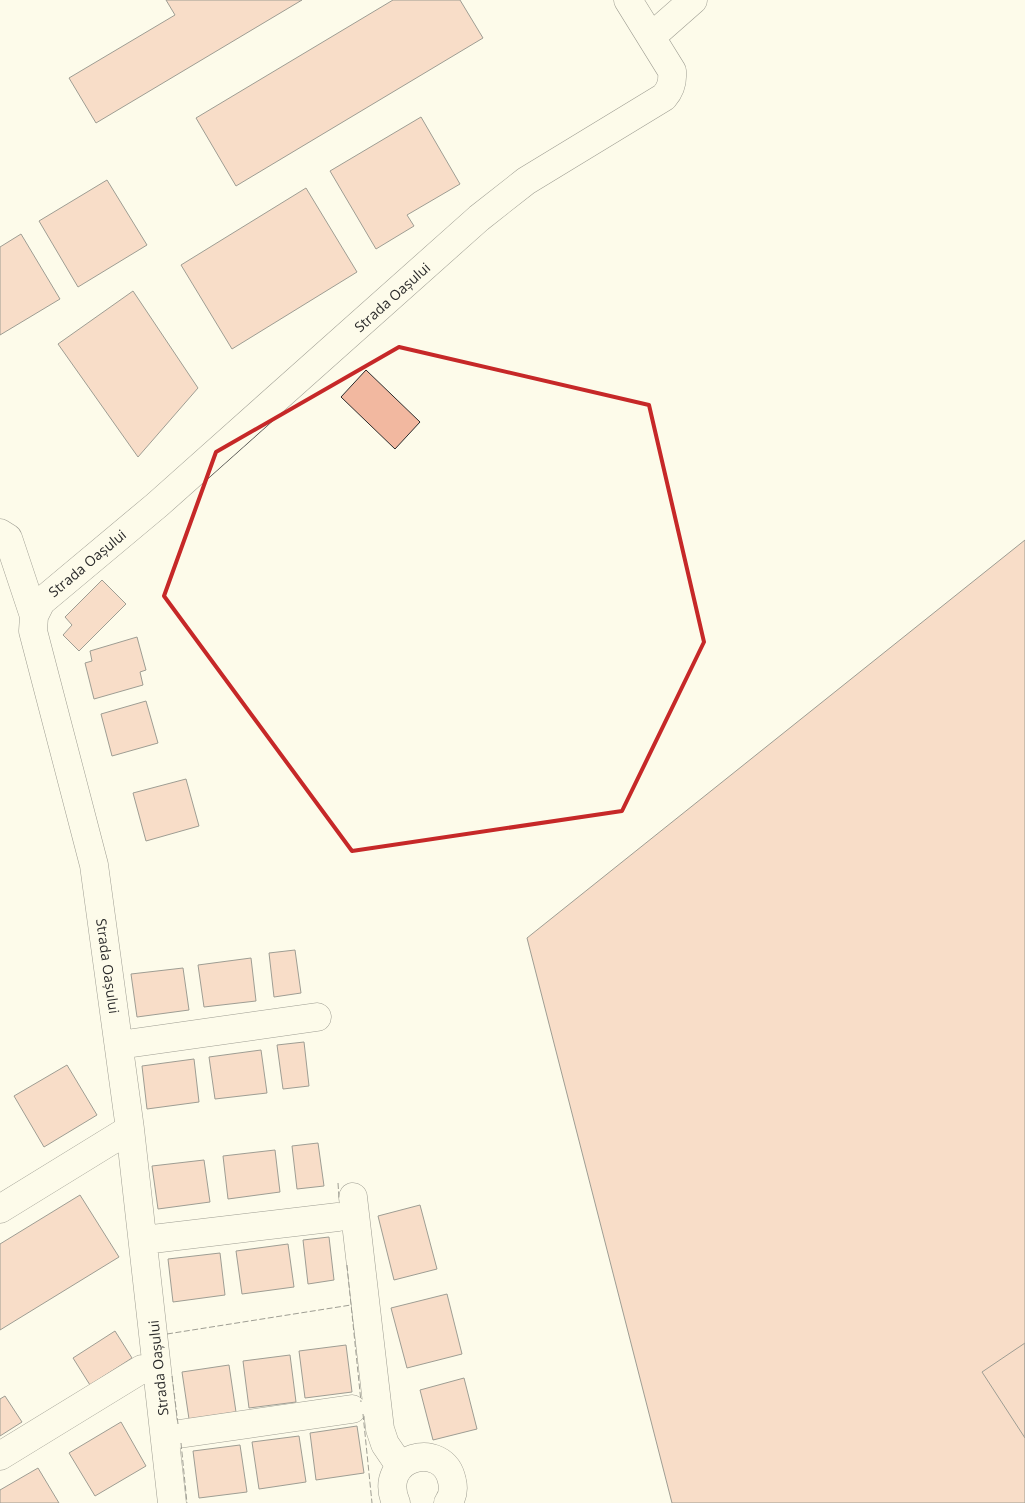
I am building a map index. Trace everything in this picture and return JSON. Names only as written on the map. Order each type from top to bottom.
[{"type":"street","name":"Strada Oașului","points":[[172,1503],[144,1240],[119,1045],[89,840],[33,630],[34,616],[41,602],[157,505],[480,218],[526,182],[664,97],[672,85],[672,71],[628,0]]},
{"type":"street","points":[[650,36],[693,0]]},
{"type":"street","points":[[0,533],[8,538],[34,616]]},
{"type":"street","points":[[119,1045],[318,1018]]},
{"type":"street","points":[[0,1209],[130,1130]]},
{"type":"street","points":[[144,1240],[345,1207],[380,1429],[384,1444],[400,1466]]},
{"type":"street","points":[[0,1456],[142,1369]]},
{"type":"street","points":[[165,1436],[352,1409]]},
{"type":"street","points":[[396,1503],[392,1483],[400,1466],[418,1457],[429,1457],[438,1461],[446,1468],[451,1477],[453,1487],[448,1503]]},
{"type":"highlighted area","points":[[399,347],[649,405],[704,642],[622,811],[352,851],[164,596],[216,452]]},
{"type":"building","points":[[166,0],[302,0],[96,123],[69,78],[175,15]]},
{"type":"building","points":[[393,0],[460,0],[483,38],[236,186],[196,118]]},
{"type":"building","points":[[421,117],[460,184],[407,215],[414,226],[376,249],[330,171]]},
{"type":"building","points":[[107,180],[147,245],[78,287],[39,221]]},
{"type":"building","points":[[306,188],[357,272],[232,349],[181,265]]},
{"type":"building","points":[[21,234],[60,299],[0,335],[0,247]]},
{"type":"building","points":[[133,291],[198,388],[138,457],[58,344]]},
{"type":"building","points":[[366,370],[420,422],[395,449],[341,397]]},
{"type":"building","points":[[1025,540],[1025,1503],[672,1503],[527,938]]},
{"type":"building","points":[[102,580],[126,604],[79,651],[63,635],[72,625],[65,617]]},
{"type":"building","points":[[137,637],[146,670],[140,672],[143,685],[94,699],[85,663],[92,661],[90,651]]},
{"type":"building","points":[[146,701],[158,743],[112,756],[101,714]]},
{"type":"building","points":[[186,779],[199,826],[146,841],[133,793]]},
{"type":"building","points":[[295,950],[301,993],[274,997],[269,953]]},
{"type":"building","points":[[251,958],[256,1001],[204,1007],[198,965]]},
{"type":"building","points":[[183,968],[189,1010],[137,1017],[131,974]]},
{"type":"building","points":[[304,1042],[309,1086],[283,1089],[277,1045]]},
{"type":"building","points":[[261,1050],[267,1093],[215,1099],[209,1057]]},
{"type":"building","points":[[194,1059],[199,1102],[147,1109],[142,1066]]},
{"type":"building","points":[[67,1065],[97,1115],[44,1147],[14,1096]]},
{"type":"building","points":[[318,1143],[324,1186],[297,1189],[292,1146]]},
{"type":"building","points":[[275,1150],[280,1192],[228,1199],[223,1156]]},
{"type":"building","points":[[204,1160],[210,1202],[158,1209],[152,1166]]},
{"type":"building","points":[[80,1195],[119,1257],[0,1330],[0,1244]]},
{"type":"building","points":[[420,1205],[437,1269],[394,1280],[378,1216]]},
{"type":"building","points":[[329,1237],[334,1280],[308,1284],[303,1240]]},
{"type":"building","points":[[288,1244],[294,1287],[242,1294],[236,1251]]},
{"type":"building","points":[[220,1253],[225,1295],[173,1302],[168,1259]]},
{"type":"building","points":[[447,1294],[462,1354],[407,1368],[391,1308]]},
{"type":"building","points":[[115,1331],[132,1358],[90,1385],[73,1358]]},
{"type":"building","points":[[1025,1343],[1025,1438],[982,1372]]},
{"type":"building","points":[[346,1345],[352,1392],[305,1398],[299,1351]]},
{"type":"building","points":[[290,1355],[296,1402],[249,1408],[243,1361]]},
{"type":"building","points":[[229,1365],[236,1412],[189,1419],[182,1372]]},
{"type":"building","points":[[464,1378],[477,1429],[433,1440],[420,1390]]},
{"type":"building","points":[[5,1396],[22,1422],[0,1436],[0,1399]]},
{"type":"building","points":[[121,1422],[146,1466],[95,1496],[69,1453]]},
{"type":"building","points":[[357,1426],[364,1473],[316,1480],[310,1433]]},
{"type":"building","points":[[299,1436],[306,1482],[259,1489],[252,1442]]},
{"type":"building","points":[[240,1445],[247,1492],[199,1498],[193,1451]]},
{"type":"building","points":[[38,1468],[59,1503],[0,1503],[0,1490]]},
{"type":"fence","points":[[338,1183],[339,1198]]},
{"type":"fence","points":[[347,1265],[361,1402]]},
{"type":"fence","points":[[167,1334],[351,1305]]},
{"type":"fence","points":[[172,1376],[178,1424]]},
{"type":"fence","points":[[363,1414],[372,1503]]},
{"type":"fence","points":[[181,1443],[187,1503]]}]
